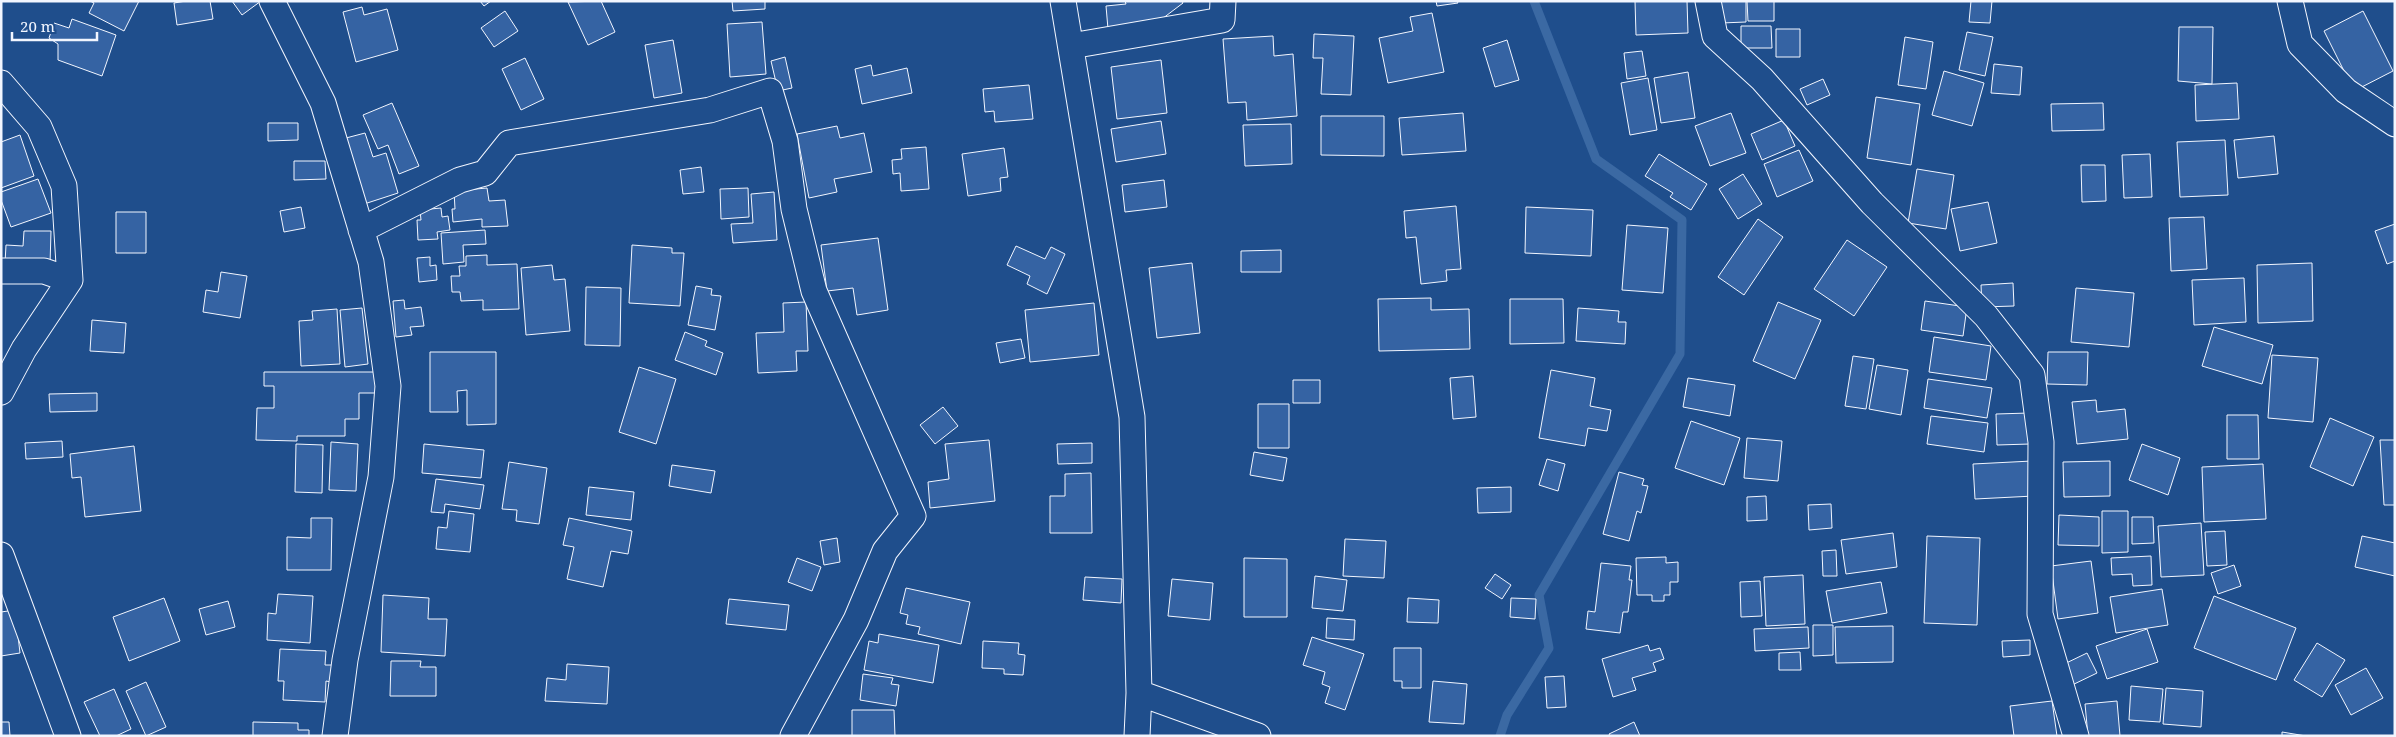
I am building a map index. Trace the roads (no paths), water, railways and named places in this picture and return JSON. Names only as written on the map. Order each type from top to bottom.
[{"type":"street","points":[[272,1],[323,103],[371,262],[388,386],[382,477],[345,660],[335,736]]},
{"type":"street","points":[[1063,1],[1132,417],[1140,693],[1138,736]]},
{"type":"street","points":[[1071,46],[1222,20],[1223,1]]},
{"type":"street","points":[[1708,1],[1714,36],[1762,79],[1872,203],[1986,316],[2032,375],[2041,442],[2040,614],[2076,736]]},
{"type":"street","points":[[2290,1],[2300,44],[2346,91],[2395,124]]},
{"type":"street","points":[[1,82],[39,127],[64,186],[70,280],[24,350],[1,392]]},
{"type":"street","points":[[361,230],[460,180],[485,173],[509,142],[710,110],[770,91],[785,141],[794,209],[814,291],[913,516],[885,551],[856,620],[793,736]]},
{"type":"street","points":[[1,271],[44,271],[70,280]]},
{"type":"street","points":[[1,555],[68,736]]},
{"type":"street","points":[[1140,693],[1258,736]]},
{"type":"waterway","points":[[1500,736],[1507,715],[1549,648],[1539,595],[1680,354],[1682,220],[1596,159],[1534,1]]}]
